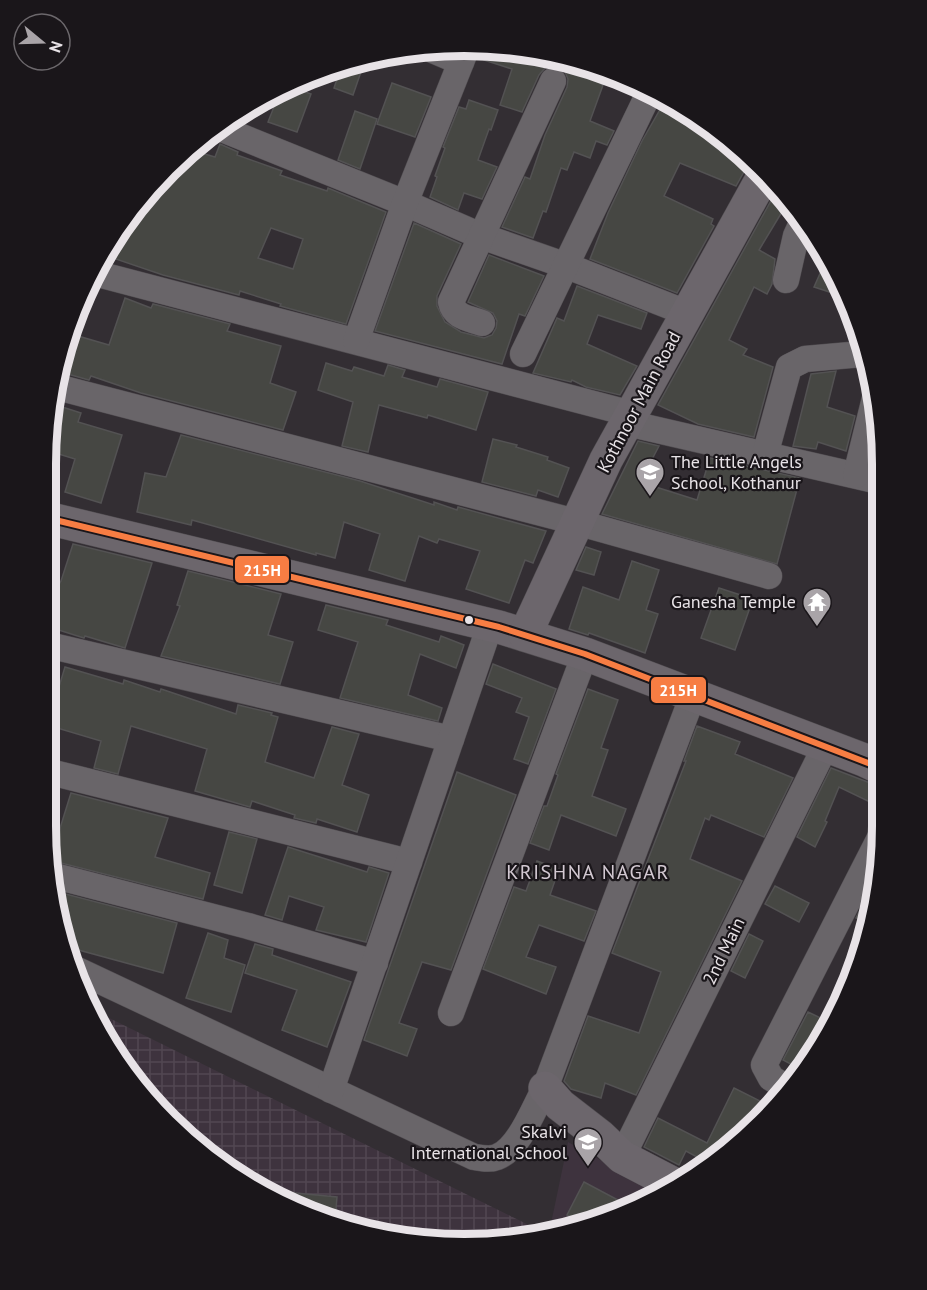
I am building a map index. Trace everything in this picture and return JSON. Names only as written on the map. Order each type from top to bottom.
[{"type":"main road","name":"Kothnoor Main Road","points":[[525,635],[576,522],[629,418],[760,183]]},
{"type":"main road","points":[[56,520],[525,635],[585,654],[872,764]]},
{"type":"main road","points":[[545,1088],[560,1105],[600,1136],[622,1157],[667,1180]]},
{"type":"street","points":[[356,341],[405,203],[463,56]]},
{"type":"street","points":[[482,323],[458,315],[453,310],[452,302],[553,81]]},
{"type":"street","points":[[524,354],[647,99]]},
{"type":"street","points":[[226,132],[481,236],[567,266],[687,313]]},
{"type":"street","points":[[786,280],[798,231]]},
{"type":"street","points":[[102,275],[356,341],[765,455],[867,478],[871,438]]},
{"type":"street","points":[[765,455],[789,367],[805,359],[857,354]]},
{"type":"street","points":[[62,388],[576,522],[769,576]]},
{"type":"street","points":[[331,1090],[490,625]]},
{"type":"street","points":[[56,647],[452,739]]},
{"type":"street","points":[[451,1013],[585,654]]},
{"type":"street","points":[[83,973],[474,1157],[495,1159],[513,1146],[545,1088],[693,695]]},
{"type":"street","name":"2nd Main","points":[[622,1157],[826,746]]},
{"type":"street","points":[[56,774],[409,862]]},
{"type":"street","points":[[780,1084],[771,1078],[764,1065],[871,856]]},
{"type":"street","points":[[59,877],[248,926],[375,963]]},
{"type":"shaded area","points":[[102,1014],[535,1228],[490,1234],[437,1234],[410,1231],[358,1221],[332,1213],[283,1192],[237,1166],[194,1133],[175,1115],[157,1096],[124,1053]]},
{"type":"shaded area","name":"Skalvi International School","points":[[568,1142],[651,1188],[595,1213],[551,1225]]},
{"type":"building","points":[[485,56],[490,56],[543,63],[569,69],[602,80],[601,84],[603,85],[590,121],[614,131],[607,145],[596,141],[590,158],[574,152],[567,170],[561,168],[546,212],[543,211],[533,238],[502,227],[525,177],[530,179],[545,135],[567,87],[568,79],[559,67],[545,68],[539,75],[522,112],[500,105],[512,69],[484,60]]},
{"type":"building","points":[[362,68],[353,95],[334,88],[338,75]]},
{"type":"building","points":[[392,83],[431,97],[415,137],[377,124]]},
{"type":"building","points":[[300,90],[311,94],[297,132],[268,122],[276,102]]},
{"type":"building","points":[[469,100],[498,110],[478,160],[497,167],[482,199],[464,193],[458,210],[430,197],[445,148],[443,147],[459,107],[466,109]]},
{"type":"building","points":[[662,107],[712,140],[746,169],[736,186],[680,163],[664,196],[713,219],[711,224],[714,226],[677,293],[590,259],[608,213],[642,141]]},
{"type":"building","points":[[355,111],[377,119],[360,169],[338,160]]},
{"type":"building","points":[[220,144],[238,152],[237,155],[282,171],[280,175],[327,191],[328,188],[386,212],[346,324],[280,306],[281,304],[240,291],[239,295],[163,275],[111,257],[157,194],[200,152],[215,157]],"holes":[[[271,228],[303,239],[293,269],[258,258]]]},
{"type":"building","points":[[773,197],[783,210],[759,250],[775,259],[772,284],[767,294],[754,287],[729,340],[747,349],[743,355],[773,367],[754,437],[698,424],[658,405]]},
{"type":"building","points":[[414,223],[461,244],[437,296],[437,306],[445,322],[461,332],[484,338],[492,335],[496,328],[497,321],[493,313],[468,302],[489,255],[544,276],[525,316],[519,314],[502,364],[375,331]]},
{"type":"building","points":[[822,269],[834,293],[814,287]]},
{"type":"building","points":[[577,286],[647,313],[641,329],[598,315],[587,344],[637,366],[620,395],[586,387],[572,380],[571,382],[533,373],[557,318],[564,321]]},
{"type":"building","points":[[125,298],[151,308],[153,304],[230,324],[227,331],[281,346],[270,383],[296,392],[283,430],[141,393],[91,376],[89,380],[65,373],[76,335],[109,345]]},
{"type":"building","points":[[326,363],[352,371],[354,367],[384,376],[388,365],[405,370],[402,377],[437,387],[440,379],[488,392],[476,430],[428,415],[427,418],[379,405],[368,452],[342,446],[353,402],[318,390]]},
{"type":"building","points":[[836,371],[827,407],[855,416],[846,451],[818,442],[816,449],[793,446],[811,374]]},
{"type":"building","points":[[60,406],[81,413],[78,422],[122,435],[101,503],[65,492],[75,459],[56,453]]},
{"type":"building","points":[[181,435],[360,481],[434,505],[434,502],[457,510],[458,507],[546,531],[533,563],[525,560],[509,603],[466,589],[480,551],[439,539],[437,543],[419,536],[405,581],[369,570],[380,534],[344,522],[335,558],[316,553],[316,555],[192,520],[191,525],[137,512],[145,473],[166,477]]},
{"type":"building","points":[[493,439],[517,445],[516,447],[548,457],[547,460],[569,468],[558,497],[538,490],[536,496],[482,482]]},
{"type":"building","points":[[638,441],[659,446],[640,482],[697,500],[710,458],[800,478],[777,564],[602,514]]},
{"type":"building","points":[[73,544],[152,563],[125,648],[56,629],[56,585],[58,586]]},
{"type":"building","points":[[586,547],[601,552],[594,575],[576,570]]},
{"type":"building","points":[[632,561],[659,570],[646,610],[658,614],[645,653],[589,633],[588,635],[569,629],[583,587],[619,600]]},
{"type":"building","points":[[188,571],[281,594],[268,635],[293,642],[280,684],[161,656],[180,606],[177,605]]},
{"type":"building","points":[[719,588],[753,599],[735,650],[701,638]]},
{"type":"building","points":[[326,605],[388,620],[386,625],[439,642],[441,636],[464,645],[456,668],[420,654],[408,695],[442,708],[438,721],[340,698],[358,642],[318,630]]},
{"type":"building","points":[[493,664],[556,689],[528,764],[514,759],[529,717],[516,712],[522,698],[486,684]]},
{"type":"building","points":[[65,667],[123,684],[124,680],[160,692],[161,689],[236,714],[238,705],[272,713],[271,715],[278,717],[265,762],[314,778],[332,727],[359,734],[342,785],[369,795],[357,832],[317,819],[316,823],[294,818],[295,815],[252,801],[250,807],[195,791],[207,749],[131,726],[118,774],[94,768],[101,741],[56,728],[56,689],[58,690]]},
{"type":"building","points":[[588,689],[618,700],[601,748],[608,750],[592,796],[626,809],[616,836],[561,815],[549,850],[530,843],[544,806],[547,806],[558,775],[556,774]]},
{"type":"building","points":[[697,726],[740,742],[735,754],[793,778],[764,837],[711,815],[709,820],[705,818],[690,859],[742,881],[636,1095],[605,1083],[601,1098],[571,1089],[564,1081],[588,1016],[639,1033],[661,972],[612,953],[686,761],[684,761]]},
{"type":"building","points":[[831,768],[872,784],[870,802],[839,787],[825,821],[827,822],[815,847],[797,837]]},
{"type":"building","points":[[457,772],[516,795],[451,970],[422,962],[399,1023],[417,1029],[407,1056],[364,1040]]},
{"type":"building","points":[[71,793],[168,818],[155,857],[210,873],[203,899],[57,862],[56,841]]},
{"type":"building","points":[[229,832],[257,839],[242,893],[214,885]]},
{"type":"building","points":[[288,847],[367,872],[369,867],[389,873],[366,942],[316,930],[324,907],[289,896],[282,920],[265,915]]},
{"type":"building","points":[[537,861],[559,869],[550,895],[596,911],[584,941],[539,925],[526,957],[556,967],[546,994],[483,969],[514,887],[526,891]]},
{"type":"building","points":[[775,886],[809,903],[799,922],[765,904]]},
{"type":"building","points":[[61,893],[177,923],[163,973],[74,949]]},
{"type":"building","points":[[865,900],[861,921],[856,918]]},
{"type":"building","points":[[208,933],[228,940],[224,958],[245,965],[231,1012],[186,998]]},
{"type":"building","points":[[749,934],[763,941],[745,978],[731,971]]},
{"type":"building","points":[[255,944],[273,949],[272,955],[351,982],[327,1047],[282,1030],[297,990],[245,973]]},
{"type":"building","points":[[808,1012],[823,1019],[794,1066],[783,1060]]},
{"type":"building","points":[[734,1088],[764,1103],[733,1133],[698,1160],[699,1158],[686,1151],[679,1165],[644,1147],[658,1118],[707,1143]]},
{"type":"building","points":[[584,1182],[622,1202],[575,1219],[567,1215]]},
{"type":"building","points":[[283,1192],[337,1197],[336,1214]]},
{"type":"transit line","name":"215H","points":[[56,520],[499,627],[585,654],[872,765]]},
{"type":"place","name":"The Little Angels School, Kothanur","points":[[650,498]]},
{"type":"place","name":"Ganesha Temple","points":[[817,628]]},
{"type":"place","name":"Skalvi International School","points":[[588,1168]]},
{"type":"district","name":"KRISHNA NAGAR","points":[[588,872]]}]
